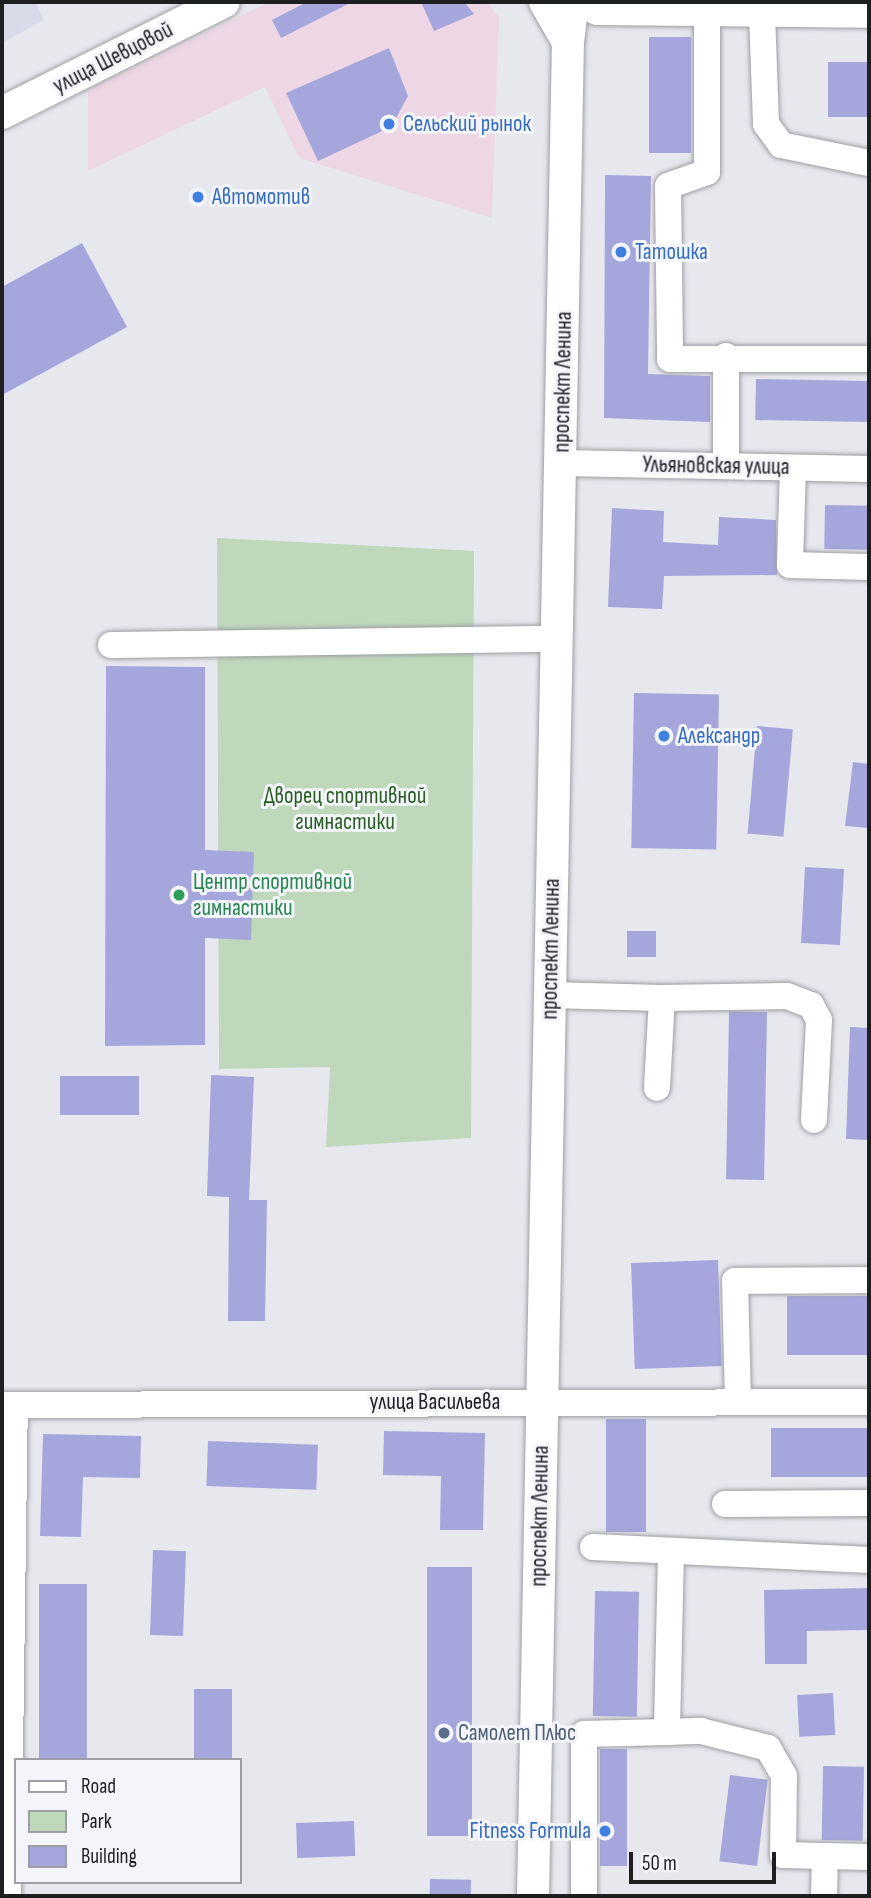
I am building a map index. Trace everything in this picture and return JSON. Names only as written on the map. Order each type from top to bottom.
[{"type":"main road","name":"улица Шевцовой","points":[[2,113],[224,2]]},
{"type":"main road","points":[[545,2],[568,42]]},
{"type":"main road","name":"проспект Ленина","points":[[533,1896],[568,42],[574,2]]},
{"type":"street","points":[[574,2],[597,12],[707,7],[762,14],[869,15]]},
{"type":"street","points":[[707,7],[707,172],[668,186],[670,359],[726,356],[869,359]]},
{"type":"street","points":[[762,14],[766,124],[781,145],[869,163]]},
{"type":"street","points":[[726,356],[726,466]]},
{"type":"street","name":"Ульяновская улица","points":[[562,463],[869,469]]},
{"type":"street","points":[[793,468],[790,565],[869,567]]},
{"type":"street","points":[[111,645],[558,639]]},
{"type":"street","points":[[550,995],[662,998],[787,996],[811,1005],[819,1020],[814,1120]]},
{"type":"street","points":[[657,1088],[662,998]]},
{"type":"street","points":[[738,1402],[734,1281],[869,1280]]},
{"type":"street","name":"улица Васильева","points":[[8,1405],[543,1401],[869,1402]]},
{"type":"street","points":[[8,1405],[8,1896]]},
{"type":"street","points":[[725,1504],[869,1503]]},
{"type":"street","points":[[593,1547],[869,1560]]},
{"type":"street","points":[[667,1732],[671,1551]]},
{"type":"street","points":[[584,1896],[584,1734],[701,1731],[768,1748],[784,1776],[783,1855],[869,1857]]},
{"type":"street","points":[[824,1896],[825,1856]]},
{"type":"shaded area","points":[[2,2],[36,2],[44,20],[2,43]]},
{"type":"shaded area","name":"Сельский рынок","points":[[269,2],[488,2],[499,18],[492,218],[299,158],[265,87],[88,171],[88,90]]},
{"type":"green space","name":"Дворец спортивной гимнастики","points":[[217,538],[474,551],[471,1138],[326,1147],[330,1067],[219,1069]]},
{"type":"building","points":[[307,2],[352,2],[281,38],[272,20]]},
{"type":"building","points":[[421,2],[464,2],[474,14],[434,31]]},
{"type":"building","points":[[649,37],[691,37],[691,153],[649,153]]},
{"type":"building","points":[[389,48],[408,96],[391,127],[318,161],[286,93]]},
{"type":"building","points":[[828,62],[869,62],[869,117],[828,117]]},
{"type":"building","points":[[605,175],[651,176],[648,374],[710,376],[710,422],[604,418]]},
{"type":"building","points":[[82,243],[127,327],[2,395],[2,287]]},
{"type":"building","points":[[756,379],[869,381],[868,422],[755,420]]},
{"type":"building","points":[[825,505],[869,506],[868,550],[824,549]]},
{"type":"building","points":[[612,508],[664,511],[663,542],[718,545],[719,517],[776,520],[777,575],[664,576],[662,609],[608,607]]},
{"type":"building","name":"Центр спортивной гимнастики","points":[[106,666],[205,667],[205,850],[254,852],[251,940],[205,938],[205,1045],[105,1046]]},
{"type":"building","points":[[634,693],[719,694],[716,849],[631,848]]},
{"type":"building","points":[[757,726],[793,729],[783,837],[748,834]]},
{"type":"building","points":[[853,762],[869,764],[869,828],[845,826]]},
{"type":"building","points":[[805,867],[844,869],[840,945],[801,943]]},
{"type":"building","points":[[627,931],[656,931],[656,957],[627,957]]},
{"type":"building","points":[[729,1011],[767,1012],[764,1180],[726,1179]]},
{"type":"building","points":[[850,1027],[869,1028],[869,1140],[846,1139]]},
{"type":"building","points":[[211,1075],[254,1077],[249,1200],[267,1200],[265,1321],[228,1321],[229,1197],[207,1196]]},
{"type":"building","points":[[60,1076],[139,1076],[139,1115],[60,1115]]},
{"type":"building","points":[[718,1260],[722,1366],[635,1369],[631,1263]]},
{"type":"building","points":[[787,1296],[869,1296],[869,1355],[787,1355]]},
{"type":"building","points":[[606,1419],[646,1419],[646,1532],[606,1532]]},
{"type":"building","points":[[771,1428],[869,1428],[869,1477],[771,1477]]},
{"type":"building","points":[[384,1431],[485,1433],[483,1530],[440,1530],[441,1476],[383,1475]]},
{"type":"building","points":[[43,1434],[141,1436],[140,1478],[83,1477],[81,1537],[40,1536]]},
{"type":"building","points":[[208,1441],[318,1445],[316,1490],[206,1486]]},
{"type":"building","points":[[153,1550],[186,1551],[183,1636],[150,1635]]},
{"type":"building","points":[[427,1567],[472,1567],[472,1836],[427,1836]]},
{"type":"building","points":[[39,1584],[87,1584],[87,1758],[39,1758]]},
{"type":"building","points":[[869,1588],[869,1630],[807,1631],[807,1664],[765,1664],[764,1590]]},
{"type":"building","points":[[595,1591],[639,1592],[637,1717],[593,1716]]},
{"type":"building","points":[[194,1689],[232,1689],[232,1758],[194,1758]]},
{"type":"building","points":[[833,1693],[835,1735],[799,1737],[797,1695]]},
{"type":"building","points":[[600,1749],[627,1749],[627,1866],[600,1866]]},
{"type":"building","points":[[823,1766],[864,1767],[863,1841],[822,1840]]},
{"type":"building","points":[[730,1775],[768,1780],[757,1866],[719,1861]]},
{"type":"building","points":[[354,1821],[355,1856],[297,1858],[296,1823]]},
{"type":"building","points":[[430,1879],[471,1880],[471,1896],[430,1896]]},
{"type":"place","name":"Сельский рынок","points":[[389,124]]},
{"type":"place","name":"Автомотив","points":[[198,197]]},
{"type":"place","name":"Татошка","points":[[621,252]]},
{"type":"place","name":"Александр","points":[[664,736]]},
{"type":"place","name":"Центр спортивной гимнастики","points":[[179,895]]},
{"type":"place","name":"Самолет Плюс","points":[[444,1733]]},
{"type":"place","name":"Fitness Formula","points":[[605,1831]]}]
